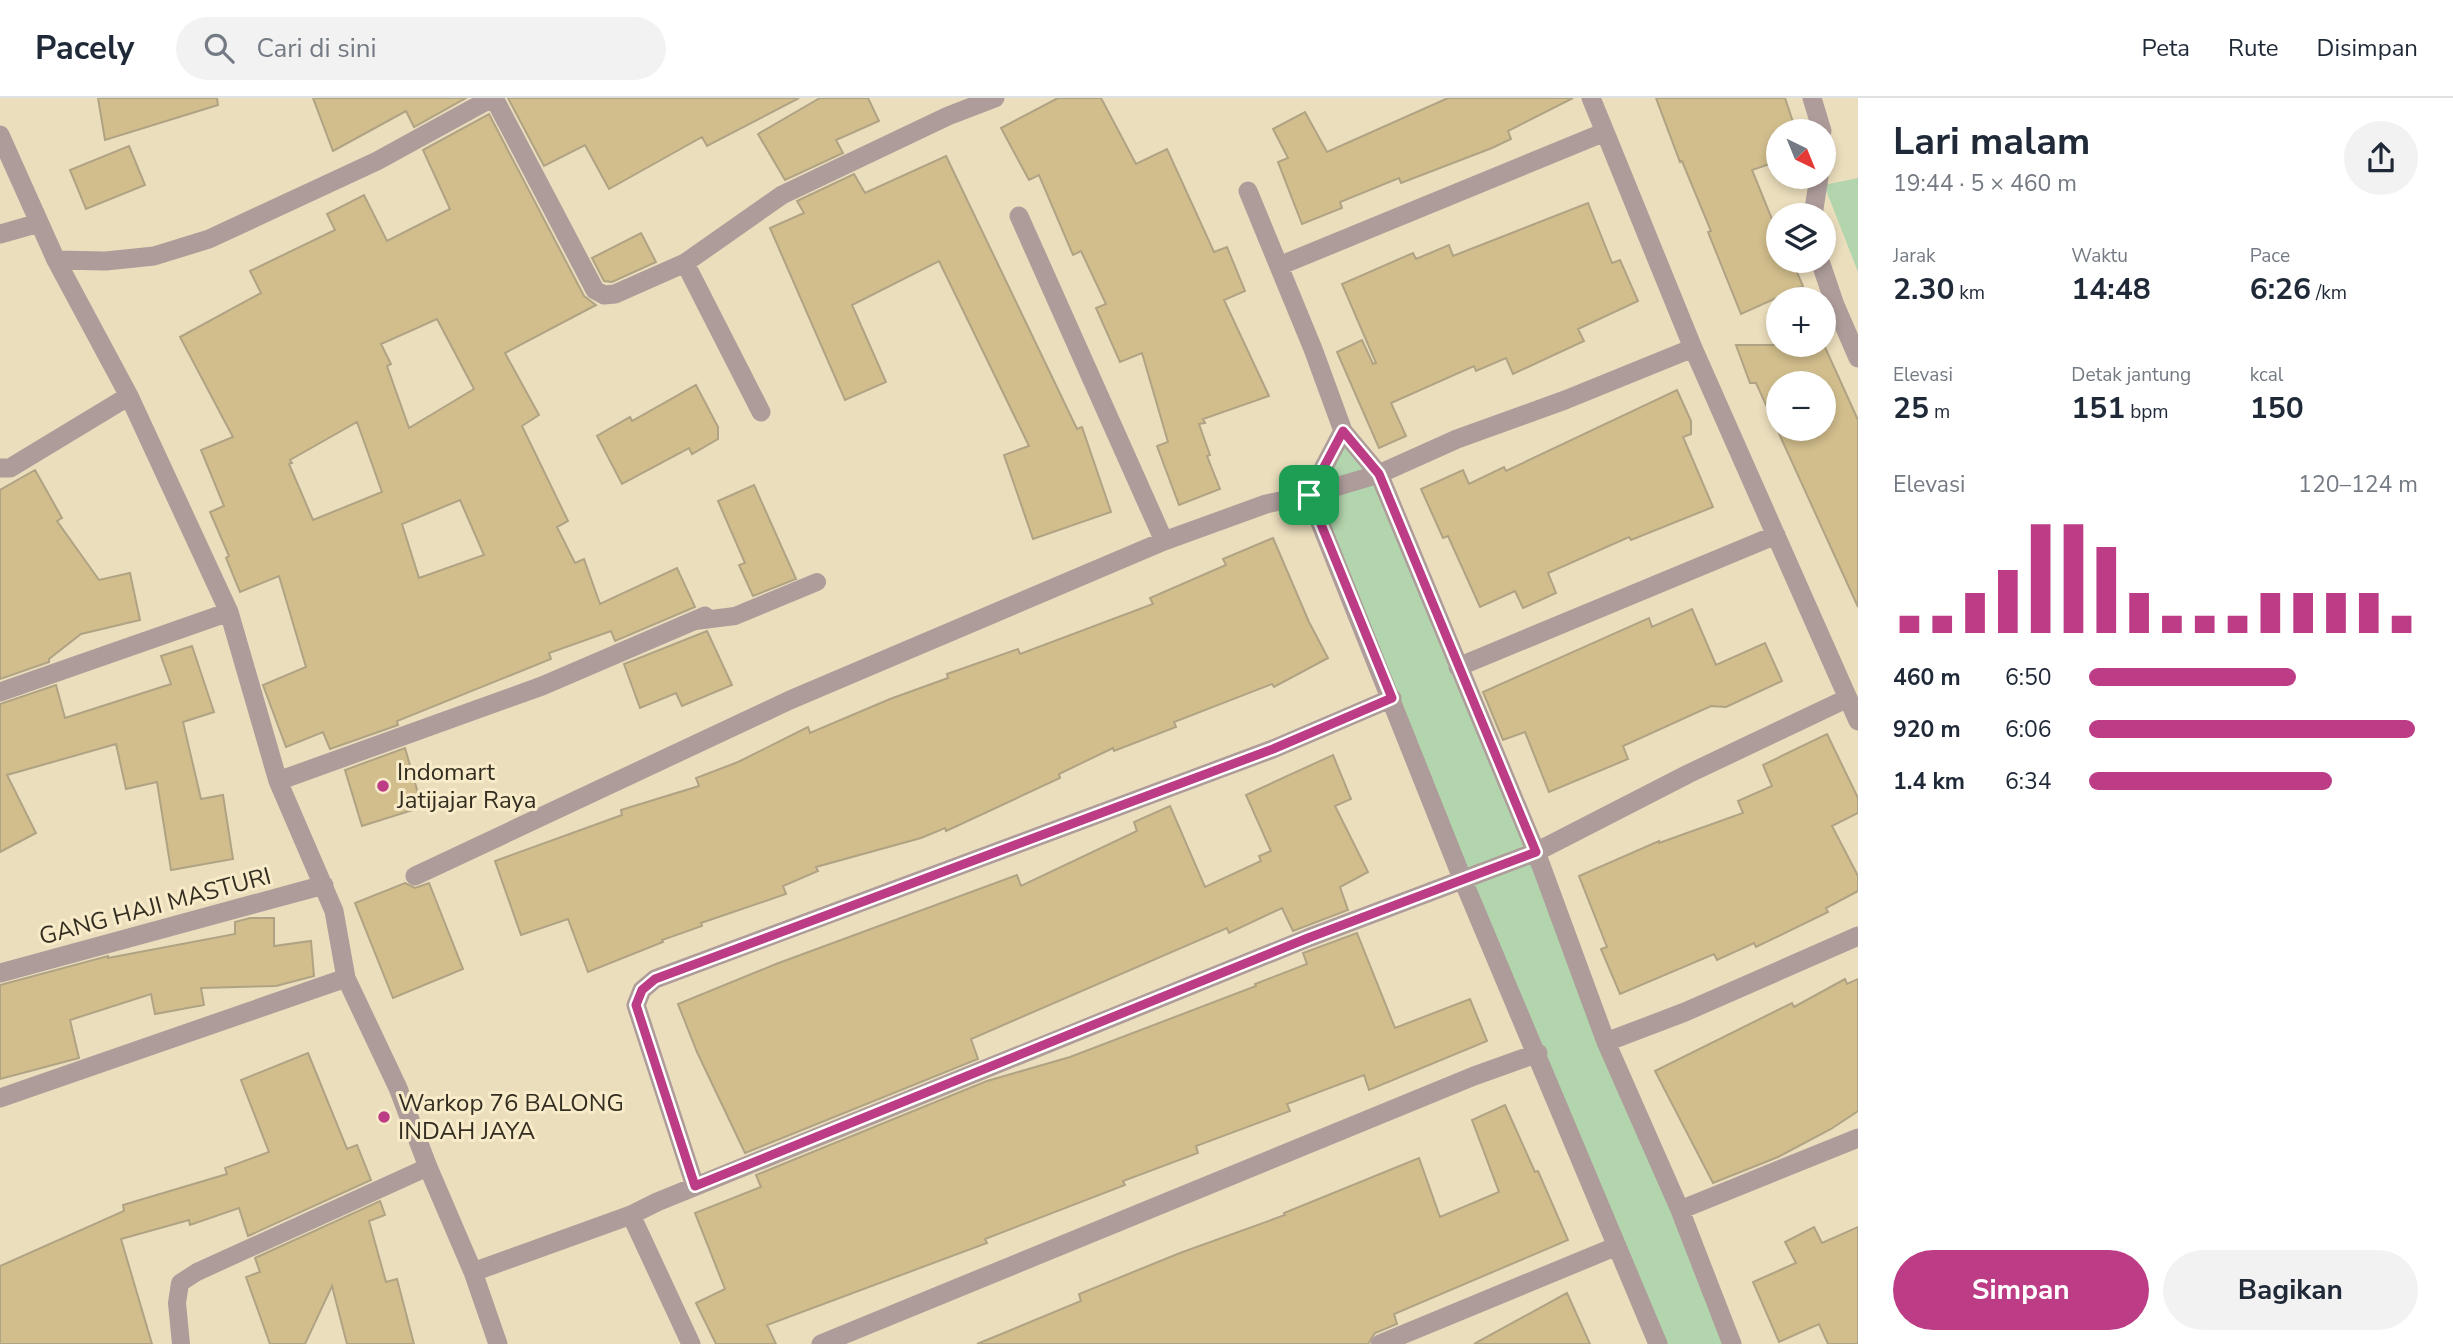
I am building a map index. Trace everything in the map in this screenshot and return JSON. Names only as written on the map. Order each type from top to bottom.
[{"type":"street","points":[[56,260],[106,261],[154,256],[209,239],[377,161],[493,98],[595,290],[604,295],[615,294],[685,263],[782,195],[948,116],[995,98]]},
{"type":"street","points":[[1591,98],[1693,348],[1858,721]]},
{"type":"street","points":[[1812,98],[1818,119]]},
{"type":"street","points":[[1279,266],[1605,132]]},
{"type":"street","points":[[0,135],[56,260],[129,396],[229,612],[278,781],[334,911],[345,978],[398,1088],[473,1272],[498,1344]]},
{"type":"street","points":[[1248,191],[1343,431],[1379,474],[1536,852],[1606,1042],[1681,1210],[1732,1344]]},
{"type":"street","points":[[1019,216],[1164,541]]},
{"type":"street","points":[[0,234],[39,223]]},
{"type":"street","points":[[685,263],[761,412]]},
{"type":"street","points":[[1824,273],[1858,358]]},
{"type":"street","points":[[415,876],[790,700],[1164,541],[1265,504],[1309,495],[1379,474],[1457,439],[1565,400],[1693,348]]},
{"type":"street","points":[[0,468],[10,468],[129,396]]},
{"type":"street","points":[[1309,495],[1343,431]]},
{"type":"street","points":[[1309,495],[1462,878],[1538,1053],[1658,1344]]},
{"type":"street","points":[[1458,667],[1776,535]]},
{"type":"street","points":[[0,692],[229,612]]},
{"type":"street","points":[[278,781],[542,686],[700,618]]},
{"type":"street","points":[[695,1186],[636,1005],[642,990],[655,979],[1273,749],[1392,698]]},
{"type":"street","points":[[473,1272],[631,1215],[695,1186],[1462,878],[1536,852],[1688,774],[1848,698]]},
{"type":"street","name":"GANG HAJI MASTURI","points":[[0,973],[324,885]]},
{"type":"street","points":[[1606,1042],[1685,1012],[1858,936]]},
{"type":"street","points":[[0,1098],[345,978]]},
{"type":"street","points":[[821,1344],[1474,1076],[1538,1053]]},
{"type":"street","points":[[1681,1210],[1858,1138]]},
{"type":"street","points":[[631,1215],[691,1344]]},
{"type":"street","points":[[1380,1344],[1617,1246]]},
{"type":"lane","points":[[700,618],[734,617],[817,582]]},
{"type":"lane","points":[[181,1344],[177,1303],[180,1283],[197,1272],[428,1167]]},
{"type":"green space","points":[[1858,178],[1858,272],[1836,216],[1836,203],[1831,203],[1826,189],[1836,189],[1836,183]]},
{"type":"green space","points":[[1343,431],[1379,474],[1732,1344],[1658,1344],[1309,495]]},
{"type":"building","points":[[98,98],[217,98],[218,105],[105,140]]},
{"type":"building","points":[[313,98],[466,98],[414,127],[406,111],[333,151]]},
{"type":"building","points":[[508,98],[799,98],[707,146],[702,137],[609,189],[585,145],[544,166]]},
{"type":"building","points":[[820,98],[868,98],[879,121],[836,140],[843,153],[785,180],[758,134]]},
{"type":"building","points":[[1058,98],[1101,98],[1136,164],[1167,149],[1214,252],[1227,247],[1245,291],[1224,300],[1269,396],[1203,419],[1205,423],[1199,424],[1210,455],[1207,456],[1220,489],[1179,505],[1157,446],[1168,442],[1142,353],[1120,362],[1096,308],[1106,304],[1081,251],[1073,255],[1039,175],[1029,180],[1001,128]]},
{"type":"building","points":[[1448,98],[1573,98],[1508,131],[1511,139],[1492,148],[1401,183],[1399,178],[1340,202],[1342,208],[1302,224],[1278,162],[1288,158],[1273,129],[1305,112],[1327,152]]},
{"type":"building","points":[[1656,98],[1785,98],[1792,119],[1766,119],[1766,165],[1752,170],[1766,204],[1766,273],[1797,273],[1803,286],[1766,287],[1766,303],[1741,314],[1708,232],[1711,231],[1682,161],[1680,162]]},
{"type":"building","points":[[489,114],[584,296],[596,305],[505,353],[539,415],[522,426],[568,521],[557,527],[575,563],[584,559],[600,604],[677,568],[695,607],[615,641],[611,631],[549,653],[551,659],[397,721],[398,725],[330,749],[323,732],[286,747],[263,685],[306,667],[279,576],[240,592],[226,558],[229,556],[210,512],[224,506],[201,450],[233,437],[180,337],[261,293],[250,271],[335,230],[327,214],[364,195],[387,241],[450,209],[423,150]],"holes":[[[437,319],[474,389],[409,428],[387,366],[391,364],[381,344]],[[357,422],[382,492],[313,520],[289,464],[292,463],[290,460]],[[460,500],[484,555],[419,578],[402,524]]]},
{"type":"building","points":[[129,146],[145,185],[86,209],[70,170]]},
{"type":"building","points":[[946,156],[1077,429],[1082,427],[1111,512],[1033,539],[1004,455],[1029,446],[939,261],[852,305],[886,382],[845,400],[770,228],[804,213],[797,201],[854,174],[865,193]]},
{"type":"building","points":[[1588,203],[1612,263],[1620,260],[1638,301],[1578,329],[1584,341],[1513,374],[1506,358],[1476,371],[1474,366],[1391,403],[1406,436],[1379,448],[1337,352],[1362,340],[1373,364],[1376,363],[1342,284],[1413,253],[1416,259],[1449,245],[1453,256]]},
{"type":"building","points":[[641,233],[656,262],[612,282],[604,281],[592,258]]},
{"type":"building","points":[[1736,345],[1766,345],[1766,357],[1829,357],[1836,371],[1766,371],[1766,405],[1756,383],[1750,383]]},
{"type":"building","points":[[1836,371],[1858,420],[1858,607],[1782,441],[1836,441]]},
{"type":"building","points":[[696,385],[718,427],[718,439],[692,454],[689,448],[622,484],[597,436],[630,417],[632,421]]},
{"type":"building","points":[[1677,390],[1691,421],[1691,434],[1683,437],[1713,507],[1631,540],[1629,537],[1548,573],[1556,593],[1523,608],[1515,591],[1480,607],[1448,536],[1443,538],[1421,489],[1463,470],[1469,484],[1504,467],[1506,471]]},
{"type":"building","points":[[35,470],[62,518],[57,521],[99,580],[130,573],[140,620],[81,634],[49,659],[49,662],[0,679],[0,490]]},
{"type":"building","points":[[754,485],[796,579],[753,596],[739,565],[745,563],[718,501]]},
{"type":"building","points":[[1273,538],[1309,622],[1328,658],[1274,687],[1272,684],[1174,722],[1176,727],[1114,751],[1113,748],[1059,774],[1060,778],[946,831],[945,828],[921,838],[816,867],[818,871],[783,886],[786,894],[701,923],[702,926],[588,972],[568,919],[521,935],[495,861],[622,815],[621,810],[699,786],[696,778],[738,762],[808,727],[810,733],[948,678],[947,674],[1018,649],[1020,654],[1153,604],[1150,598],[1226,565],[1223,559]]},
{"type":"building","points":[[1692,609],[1716,665],[1765,643],[1782,681],[1726,707],[1711,706],[1623,746],[1628,759],[1549,792],[1525,732],[1503,740],[1483,692],[1649,618],[1652,627]]},
{"type":"building","points":[[707,631],[732,685],[682,706],[676,693],[640,708],[624,664]]},
{"type":"building","points":[[192,646],[214,712],[183,722],[201,799],[223,795],[233,859],[171,870],[157,782],[126,789],[116,744],[7,775],[36,833],[0,852],[0,704],[56,685],[65,718],[171,684],[161,656]]},
{"type":"building","points":[[1827,734],[1858,798],[1858,813],[1832,826],[1858,876],[1858,891],[1826,908],[1828,912],[1756,947],[1754,943],[1717,960],[1714,954],[1620,994],[1601,949],[1607,947],[1579,876],[1659,841],[1743,813],[1738,801],[1772,786],[1763,765]]},
{"type":"building","name":"Indomart Jatijajar Raya","points":[[405,748],[422,807],[362,826],[345,770]]},
{"type":"building","points":[[1333,755],[1351,799],[1335,806],[1368,872],[1340,887],[1348,910],[1293,931],[1282,908],[1229,933],[1227,928],[971,1039],[978,1059],[745,1153],[697,1052],[678,1004],[776,964],[1017,875],[1021,886],[1137,831],[1134,822],[1170,806],[1205,887],[1261,861],[1259,856],[1271,851],[1246,795]]},
{"type":"building","points":[[405,883],[415,888],[429,883],[463,969],[393,998],[355,903]]},
{"type":"building","points":[[250,918],[274,918],[274,946],[311,941],[314,976],[276,986],[201,988],[204,1005],[155,1014],[151,994],[70,1020],[79,1058],[0,1079],[0,985],[108,956],[235,934],[235,922]]},
{"type":"building","points":[[1357,933],[1395,1028],[1470,999],[1487,1041],[1369,1090],[1364,1075],[1287,1104],[1290,1111],[1196,1146],[1198,1153],[1123,1181],[1125,1185],[985,1239],[987,1243],[767,1325],[776,1344],[716,1344],[696,1303],[725,1289],[695,1213],[761,1187],[756,1175],[987,1081],[1070,1057],[1256,986],[1255,984],[1307,964],[1303,953]]},
{"type":"building","points":[[1845,979],[1847,984],[1858,979],[1858,1111],[1831,1129],[1778,1157],[1713,1183],[1655,1071],[1792,1003],[1794,1007]]},
{"type":"building","points":[[308,1053],[347,1149],[357,1145],[371,1180],[248,1236],[239,1208],[190,1225],[189,1220],[121,1239],[152,1344],[0,1344],[0,1266],[124,1211],[123,1205],[227,1174],[225,1168],[269,1152],[241,1080]]},
{"type":"building","points":[[1505,1105],[1568,1240],[1394,1314],[1397,1324],[1375,1333],[1368,1344],[977,1344],[1081,1301],[1079,1294],[1180,1253],[1285,1215],[1284,1213],[1419,1158],[1440,1217],[1499,1192],[1472,1120]]},
{"type":"building","points":[[380,1201],[385,1215],[369,1221],[386,1282],[397,1279],[414,1344],[347,1344],[332,1286],[305,1344],[270,1344],[246,1277],[260,1272],[255,1258]]},
{"type":"building","points":[[1814,1227],[1822,1243],[1858,1227],[1858,1344],[1828,1344],[1819,1324],[1779,1342],[1753,1282],[1796,1263],[1785,1242]]},
{"type":"building","points":[[1567,1293],[1590,1344],[1474,1344]]},
{"type":"place","name":"Indomart Jatijajar Raya","points":[[383,786]]},
{"type":"place","name":"Warkop 76 BALONG INDAH JAYA","points":[[384,1117]]},
{"type":"route","points":[[1343,431],[1379,474],[1536,852],[1308,938],[695,1186],[636,1005],[642,990],[655,979],[1273,749],[1392,698],[1309,495],[1343,431]]}]
